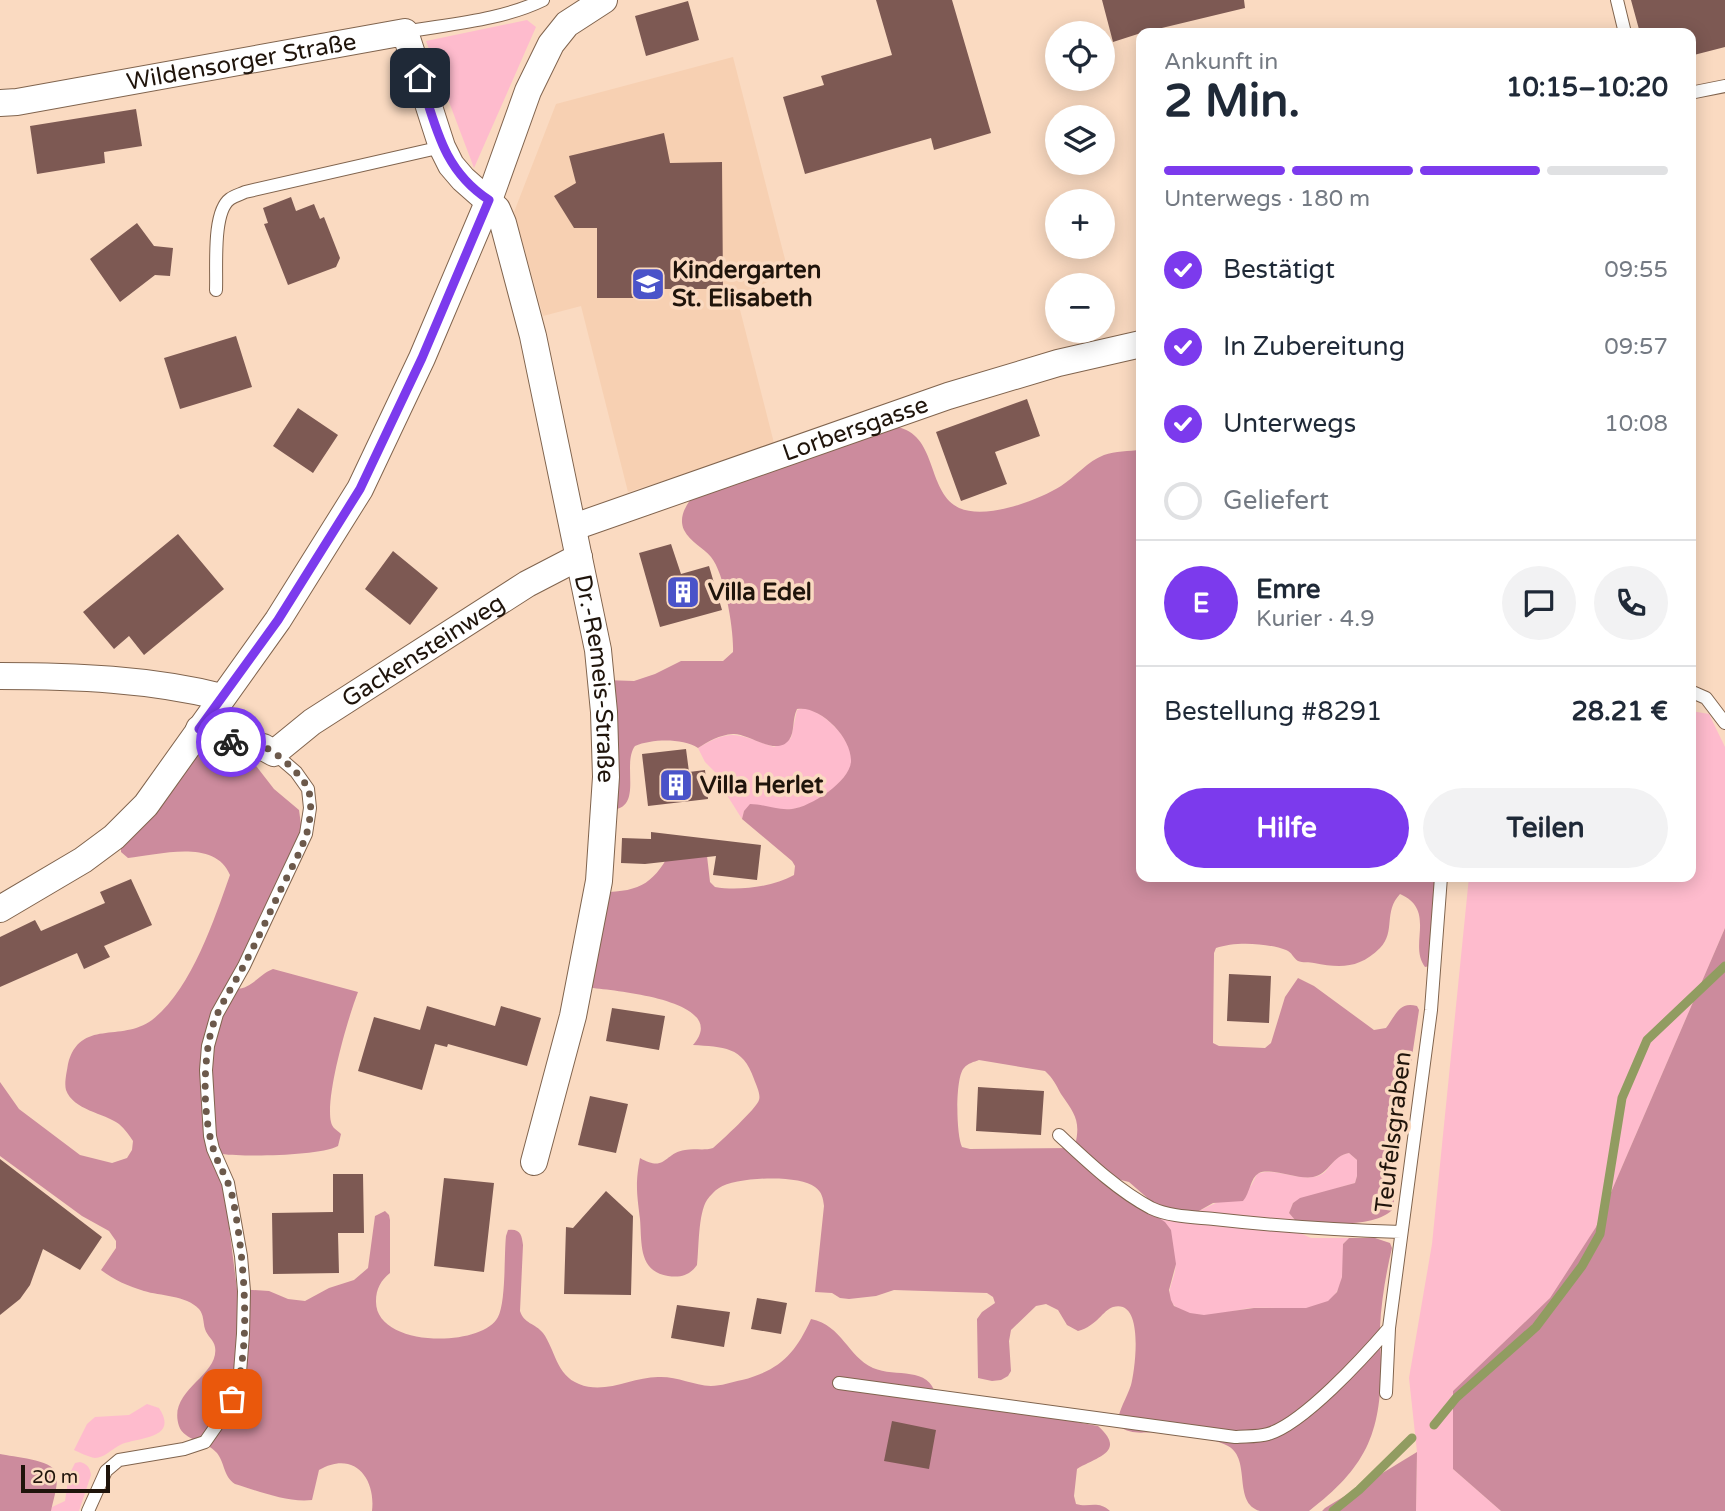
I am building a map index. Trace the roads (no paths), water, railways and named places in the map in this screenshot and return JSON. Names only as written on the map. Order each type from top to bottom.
[{"type":"street","points":[[0,909],[55,879],[114,837],[146,804],[278,620],[360,489],[422,358],[489,200],[528,91],[551,44],[567,24],[604,0]]},
{"type":"street","name":"Wildensorger Straße","points":[[0,103],[405,32]]},
{"type":"street","points":[[405,32],[442,147],[451,165],[463,179],[489,200]]},
{"type":"street","name":"Dr.-Remeis-Straße","points":[[489,200],[503,222],[533,336],[598,650],[604,712],[606,777],[600,868],[573,1016],[534,1162]]},
{"type":"street","name":"Lorbersgasse","points":[[574,527],[948,396],[1058,363],[1136,346]]},
{"type":"street","name":"Gackensteinweg","points":[[274,753],[323,715],[527,584],[579,557]]},
{"type":"street","points":[[0,676],[70,676],[118,680],[187,688],[222,697]]},
{"type":"street","points":[[199,729],[219,740],[263,747],[274,753]]},
{"type":"lane","points":[[405,32],[502,14],[543,0]]},
{"type":"lane","points":[[1617,0],[1624,28]]},
{"type":"lane","points":[[1696,92],[1725,86]]},
{"type":"lane","points":[[216,290],[218,219],[223,206],[230,199],[245,192],[442,147]]},
{"type":"lane","points":[[1696,694],[1706,698],[1725,723]]},
{"type":"lane","points":[[89,1511],[106,1471],[119,1460],[184,1449],[205,1442],[228,1409],[239,1385],[244,1290],[241,1256],[232,1196],[210,1136],[206,1070],[208,1046],[217,1014],[244,966],[306,834],[310,808],[308,789],[296,772],[274,753]]},
{"type":"lane","name":"Teufelsgraben","points":[[1386,1394],[1389,1328],[1431,1010],[1441,882]]},
{"type":"lane","points":[[1059,1135],[1098,1170],[1133,1195],[1152,1208],[1174,1215],[1401,1232]]},
{"type":"lane","points":[[839,1383],[1235,1437],[1268,1434],[1300,1416],[1358,1363],[1389,1328]]},
{"type":"waterway","points":[[1434,1425],[1456,1398],[1536,1327],[1582,1266],[1600,1234],[1622,1098],[1647,1040],[1725,966]]},
{"type":"waterway","points":[[1333,1511],[1359,1490],[1412,1438]]},
{"type":"place","name":"Kindergarten St. Elisabeth","points":[[648,284]]},
{"type":"place","name":"Villa Edel","points":[[683,592]]},
{"type":"place","name":"Villa Herlet","points":[[676,785]]}]
